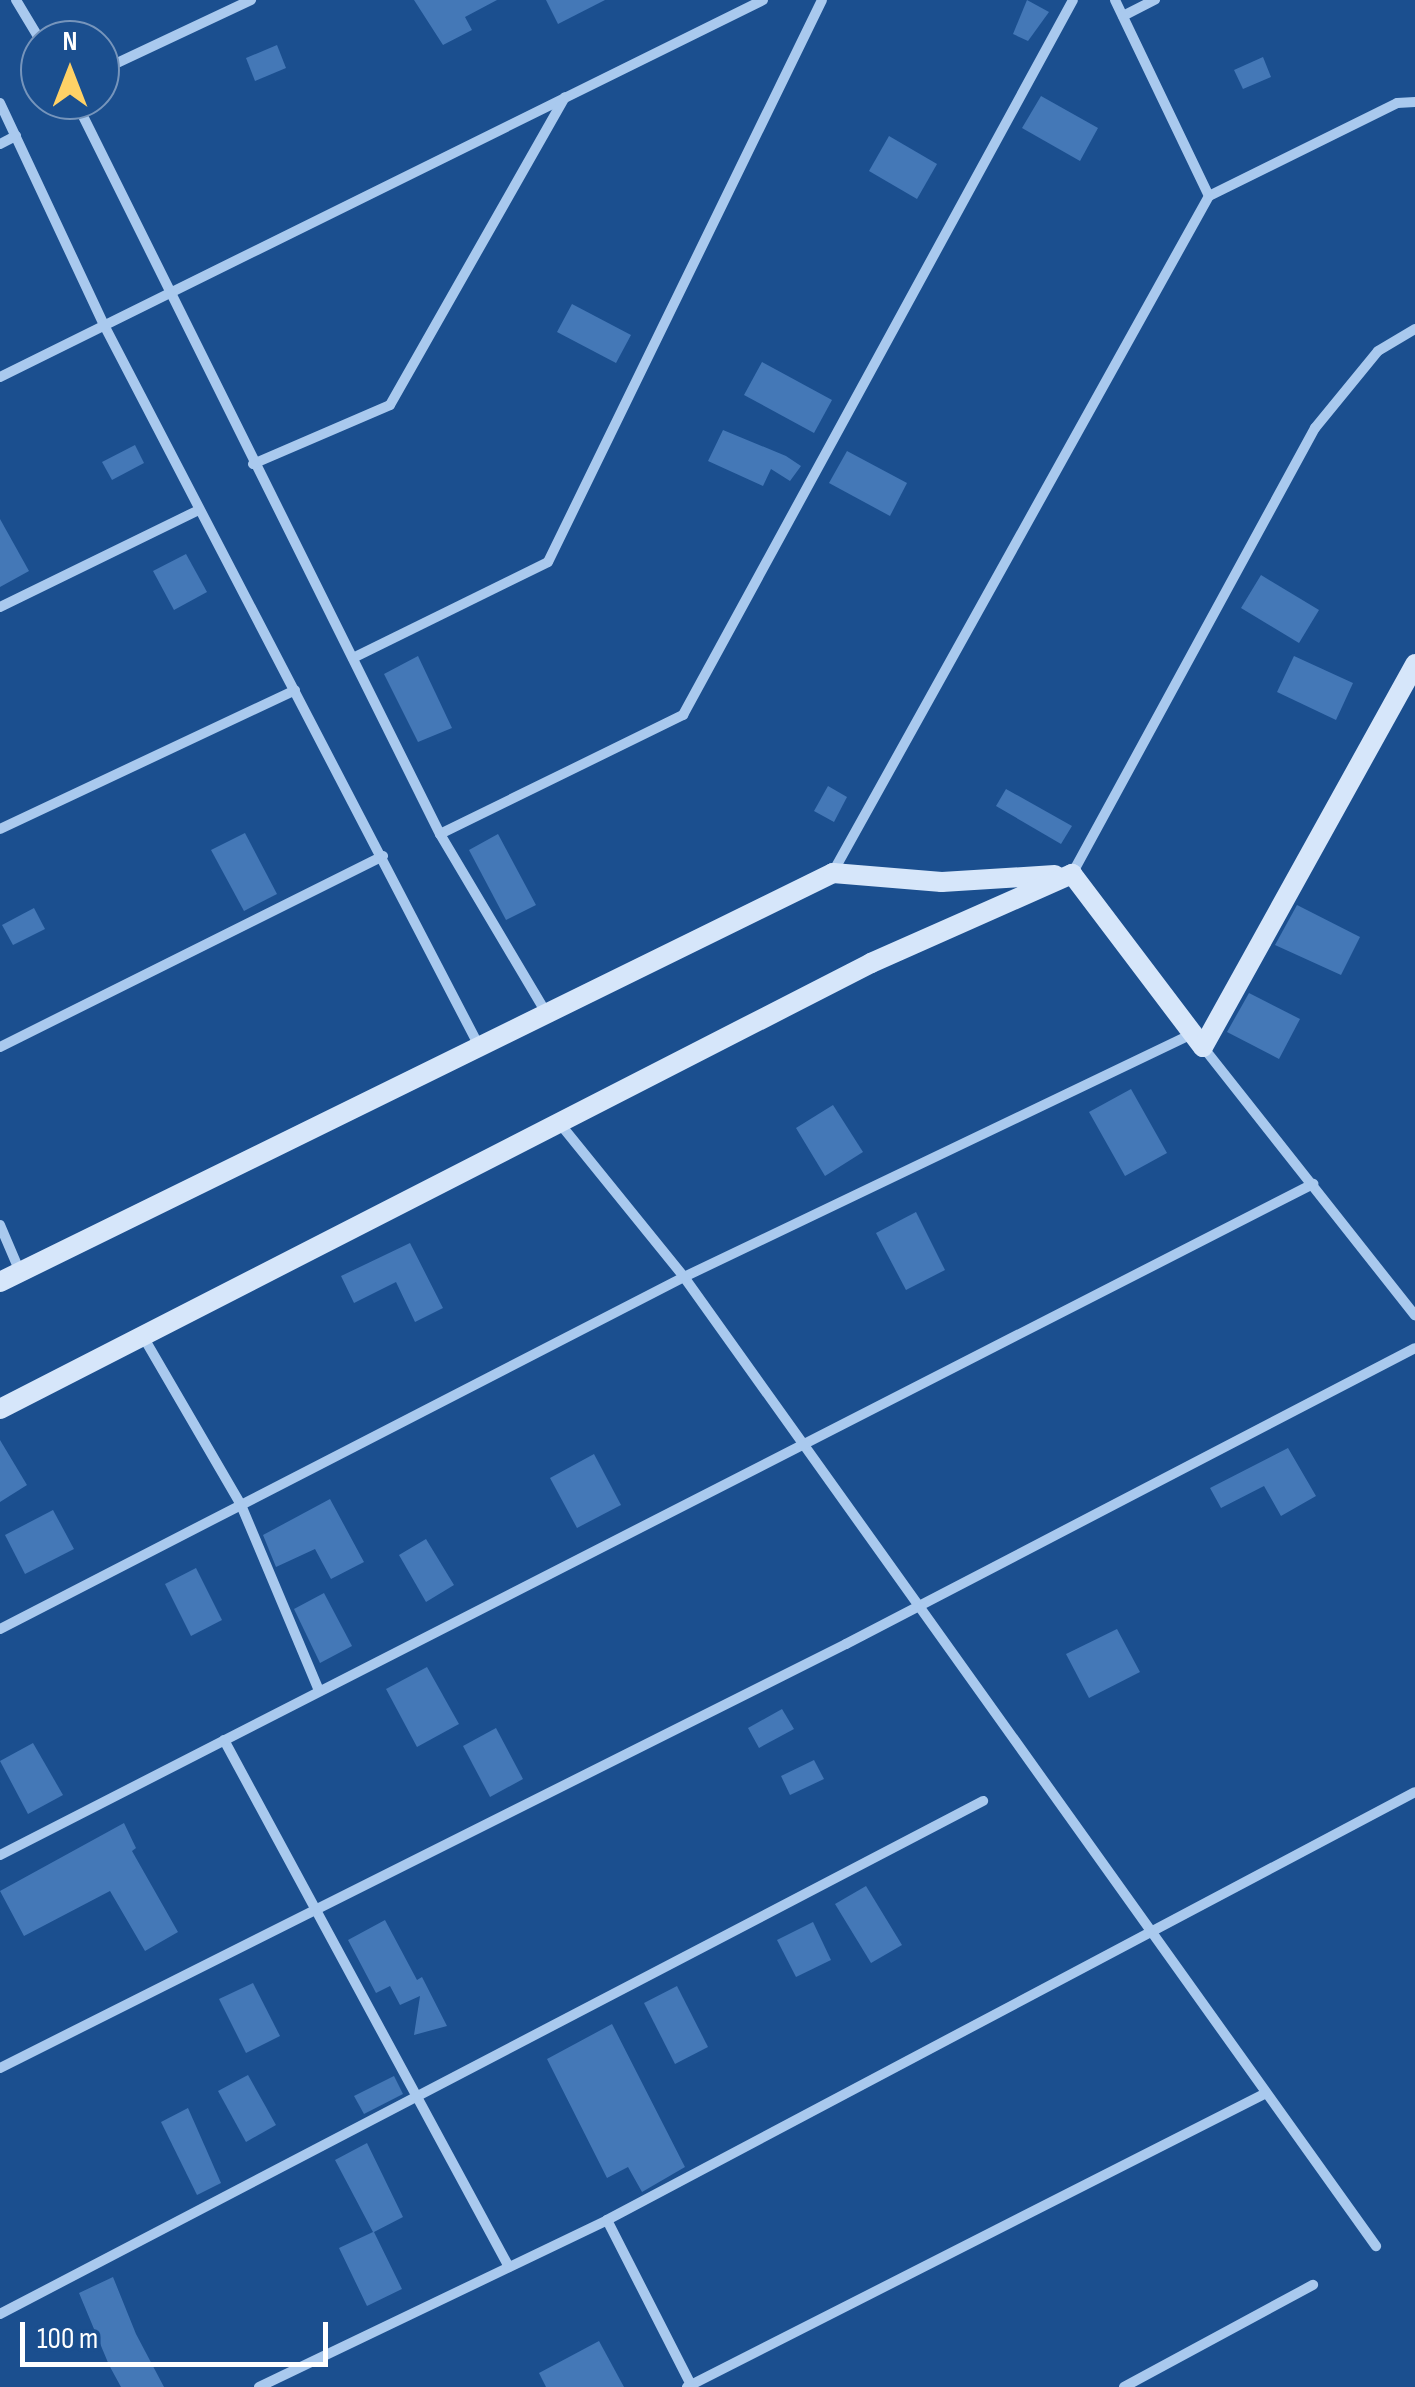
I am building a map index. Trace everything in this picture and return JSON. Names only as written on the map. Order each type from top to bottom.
[{"type":"street","points":[[120,62],[251,0]]},
{"type":"street","points":[[0,377],[763,0]]},
{"type":"street","points":[[353,658],[548,562],[822,0]]},
{"type":"street","points":[[440,834],[683,716],[1073,0]]},
{"type":"street","points":[[1116,0],[1209,196]]},
{"type":"street","points":[[1123,16],[1155,0]]},
{"type":"street","points":[[253,464],[390,405],[565,97]]},
{"type":"street","points":[[832,873],[1209,196],[1397,103],[1415,102]]},
{"type":"street","points":[[0,103],[104,325],[480,1049]]},
{"type":"street","points":[[86,120],[440,834],[545,1010]]},
{"type":"street","points":[[0,144],[16,136]]},
{"type":"street","points":[[0,1409],[140,1332],[561,1125],[870,963],[1072,874],[1315,428],[1378,350],[1415,329]]},
{"type":"street","points":[[0,607],[200,510]]},
{"type":"street","points":[[0,1629],[684,1277],[1197,1041],[1415,664]]},
{"type":"street","points":[[0,829],[295,690]]},
{"type":"street","points":[[0,1047],[383,856]]},
{"type":"street","points":[[0,1282],[480,1049],[545,1010],[832,873],[942,882],[1072,874]]},
{"type":"street","points":[[1072,874],[1197,1041],[1415,1315]]},
{"type":"street","points":[[561,1125],[684,1277],[1376,2246]]},
{"type":"street","points":[[0,1854],[1313,1184]]},
{"type":"street","points":[[0,1225],[20,1272]]},
{"type":"street","points":[[140,1332],[241,1505],[320,1691]]},
{"type":"street","points":[[0,2068],[1415,1348]]},
{"type":"street","points":[[224,1740],[509,2267]]},
{"type":"street","points":[[259,2387],[607,2220],[1149,1929],[1415,1792]]},
{"type":"street","points":[[0,2314],[983,1802]]},
{"type":"street","points":[[607,2220],[690,2386],[1266,2093]]},
{"type":"street","points":[[1124,2387],[1313,2285]]},
{"type":"building","points":[[414,0],[497,0],[465,17],[472,30],[443,45]]},
{"type":"building","points":[[546,0],[605,0],[558,24]]},
{"type":"building","points":[[1027,0],[1049,12],[1028,41],[1013,34]]},
{"type":"building","points":[[277,45],[286,68],[255,81],[246,58]]},
{"type":"building","points":[[1263,57],[1271,77],[1243,89],[1234,70]]},
{"type":"building","points":[[1041,96],[1098,128],[1080,161],[1022,128]]},
{"type":"building","points":[[889,136],[937,164],[917,199],[869,171]]},
{"type":"building","points":[[572,304],[631,335],[616,363],[557,332]]},
{"type":"building","points":[[762,362],[832,400],[814,433],[744,395]]},
{"type":"building","points":[[723,430],[801,466],[790,481],[771,469],[763,486],[708,461]]},
{"type":"building","points":[[135,445],[144,463],[112,480],[102,462]]},
{"type":"building","points":[[847,451],[907,483],[890,516],[829,483]]},
{"type":"building","points":[[0,519],[29,571],[0,587]]},
{"type":"building","points":[[186,554],[207,592],[174,610],[153,571]]},
{"type":"building","points":[[1261,575],[1319,610],[1299,643],[1241,608]]},
{"type":"building","points":[[418,656],[452,728],[418,742],[384,674]]},
{"type":"building","points":[[1294,656],[1353,683],[1336,720],[1277,692]]},
{"type":"building","points":[[828,786],[847,797],[834,822],[814,811]]},
{"type":"building","points":[[1006,789],[1072,826],[1061,844],[996,806]]},
{"type":"building","points":[[245,833],[277,894],[244,911],[211,850]]},
{"type":"building","points":[[498,834],[536,905],[506,920],[469,850]]},
{"type":"building","points":[[1297,905],[1360,937],[1341,975],[1275,945]]},
{"type":"building","points":[[34,908],[45,929],[13,945],[2,925]]},
{"type":"building","points":[[1249,993],[1300,1019],[1279,1059],[1227,1032]]},
{"type":"building","points":[[1131,1089],[1167,1153],[1125,1176],[1089,1112]]},
{"type":"building","points":[[833,1105],[863,1152],[825,1176],[796,1128]]},
{"type":"building","points":[[916,1212],[945,1270],[906,1290],[876,1233]]},
{"type":"building","points":[[410,1243],[443,1308],[415,1322],[396,1282],[354,1303],[341,1276]]},
{"type":"building","points":[[0,1440],[27,1485],[0,1502]]},
{"type":"building","points":[[1288,1448],[1316,1496],[1281,1516],[1264,1486],[1221,1508],[1210,1488]]},
{"type":"building","points":[[594,1454],[621,1505],[577,1528],[550,1478]]},
{"type":"building","points":[[330,1499],[364,1562],[331,1579],[315,1549],[276,1567],[263,1535]]},
{"type":"building","points":[[53,1510],[74,1549],[25,1574],[5,1535]]},
{"type":"building","points":[[426,1539],[454,1585],[426,1602],[399,1555]]},
{"type":"building","points":[[196,1568],[222,1620],[191,1636],[165,1584]]},
{"type":"building","points":[[324,1593],[352,1646],[320,1663],[294,1609]]},
{"type":"building","points":[[1117,1629],[1140,1672],[1089,1698],[1066,1654]]},
{"type":"building","points":[[427,1667],[459,1724],[417,1747],[386,1689]]},
{"type":"building","points":[[782,1709],[794,1729],[759,1748],[748,1728]]},
{"type":"building","points":[[496,1728],[523,1779],[490,1797],[463,1746]]},
{"type":"building","points":[[33,1743],[63,1795],[28,1814],[0,1761]]},
{"type":"building","points":[[814,1760],[824,1779],[790,1795],[781,1776]]},
{"type":"building","points":[[124,1823],[136,1848],[132,1851],[178,1932],[145,1951],[110,1891],[24,1936],[0,1891]]},
{"type":"building","points":[[866,1886],[902,1945],[871,1963],[835,1904]]},
{"type":"building","points":[[385,1920],[417,1980],[422,1977],[447,2026],[414,2035],[420,1996],[400,2005],[390,1986],[376,1993],[348,1940]]},
{"type":"building","points":[[813,1922],[831,1960],[796,1977],[777,1940]]},
{"type":"building","points":[[253,1983],[280,2036],[246,2053],[219,1999]]},
{"type":"building","points":[[677,1986],[708,2047],[675,2064],[644,2003]]},
{"type":"building","points":[[612,2024],[685,2167],[642,2192],[628,2167],[607,2178],[547,2059]]},
{"type":"building","points":[[248,2075],[276,2125],[246,2142],[218,2091]]},
{"type":"building","points":[[394,2076],[403,2094],[364,2114],[354,2096]]},
{"type":"building","points":[[188,2108],[221,2183],[197,2195],[161,2122]]},
{"type":"building","points":[[367,2143],[403,2217],[374,2232],[402,2289],[367,2306],[339,2248],[373,2232],[335,2160]]},
{"type":"building","points":[[113,2277],[136,2334],[164,2387],[121,2387],[109,2365],[79,2293]]},
{"type":"building","points":[[599,2341],[624,2387],[546,2387],[539,2373]]}]
